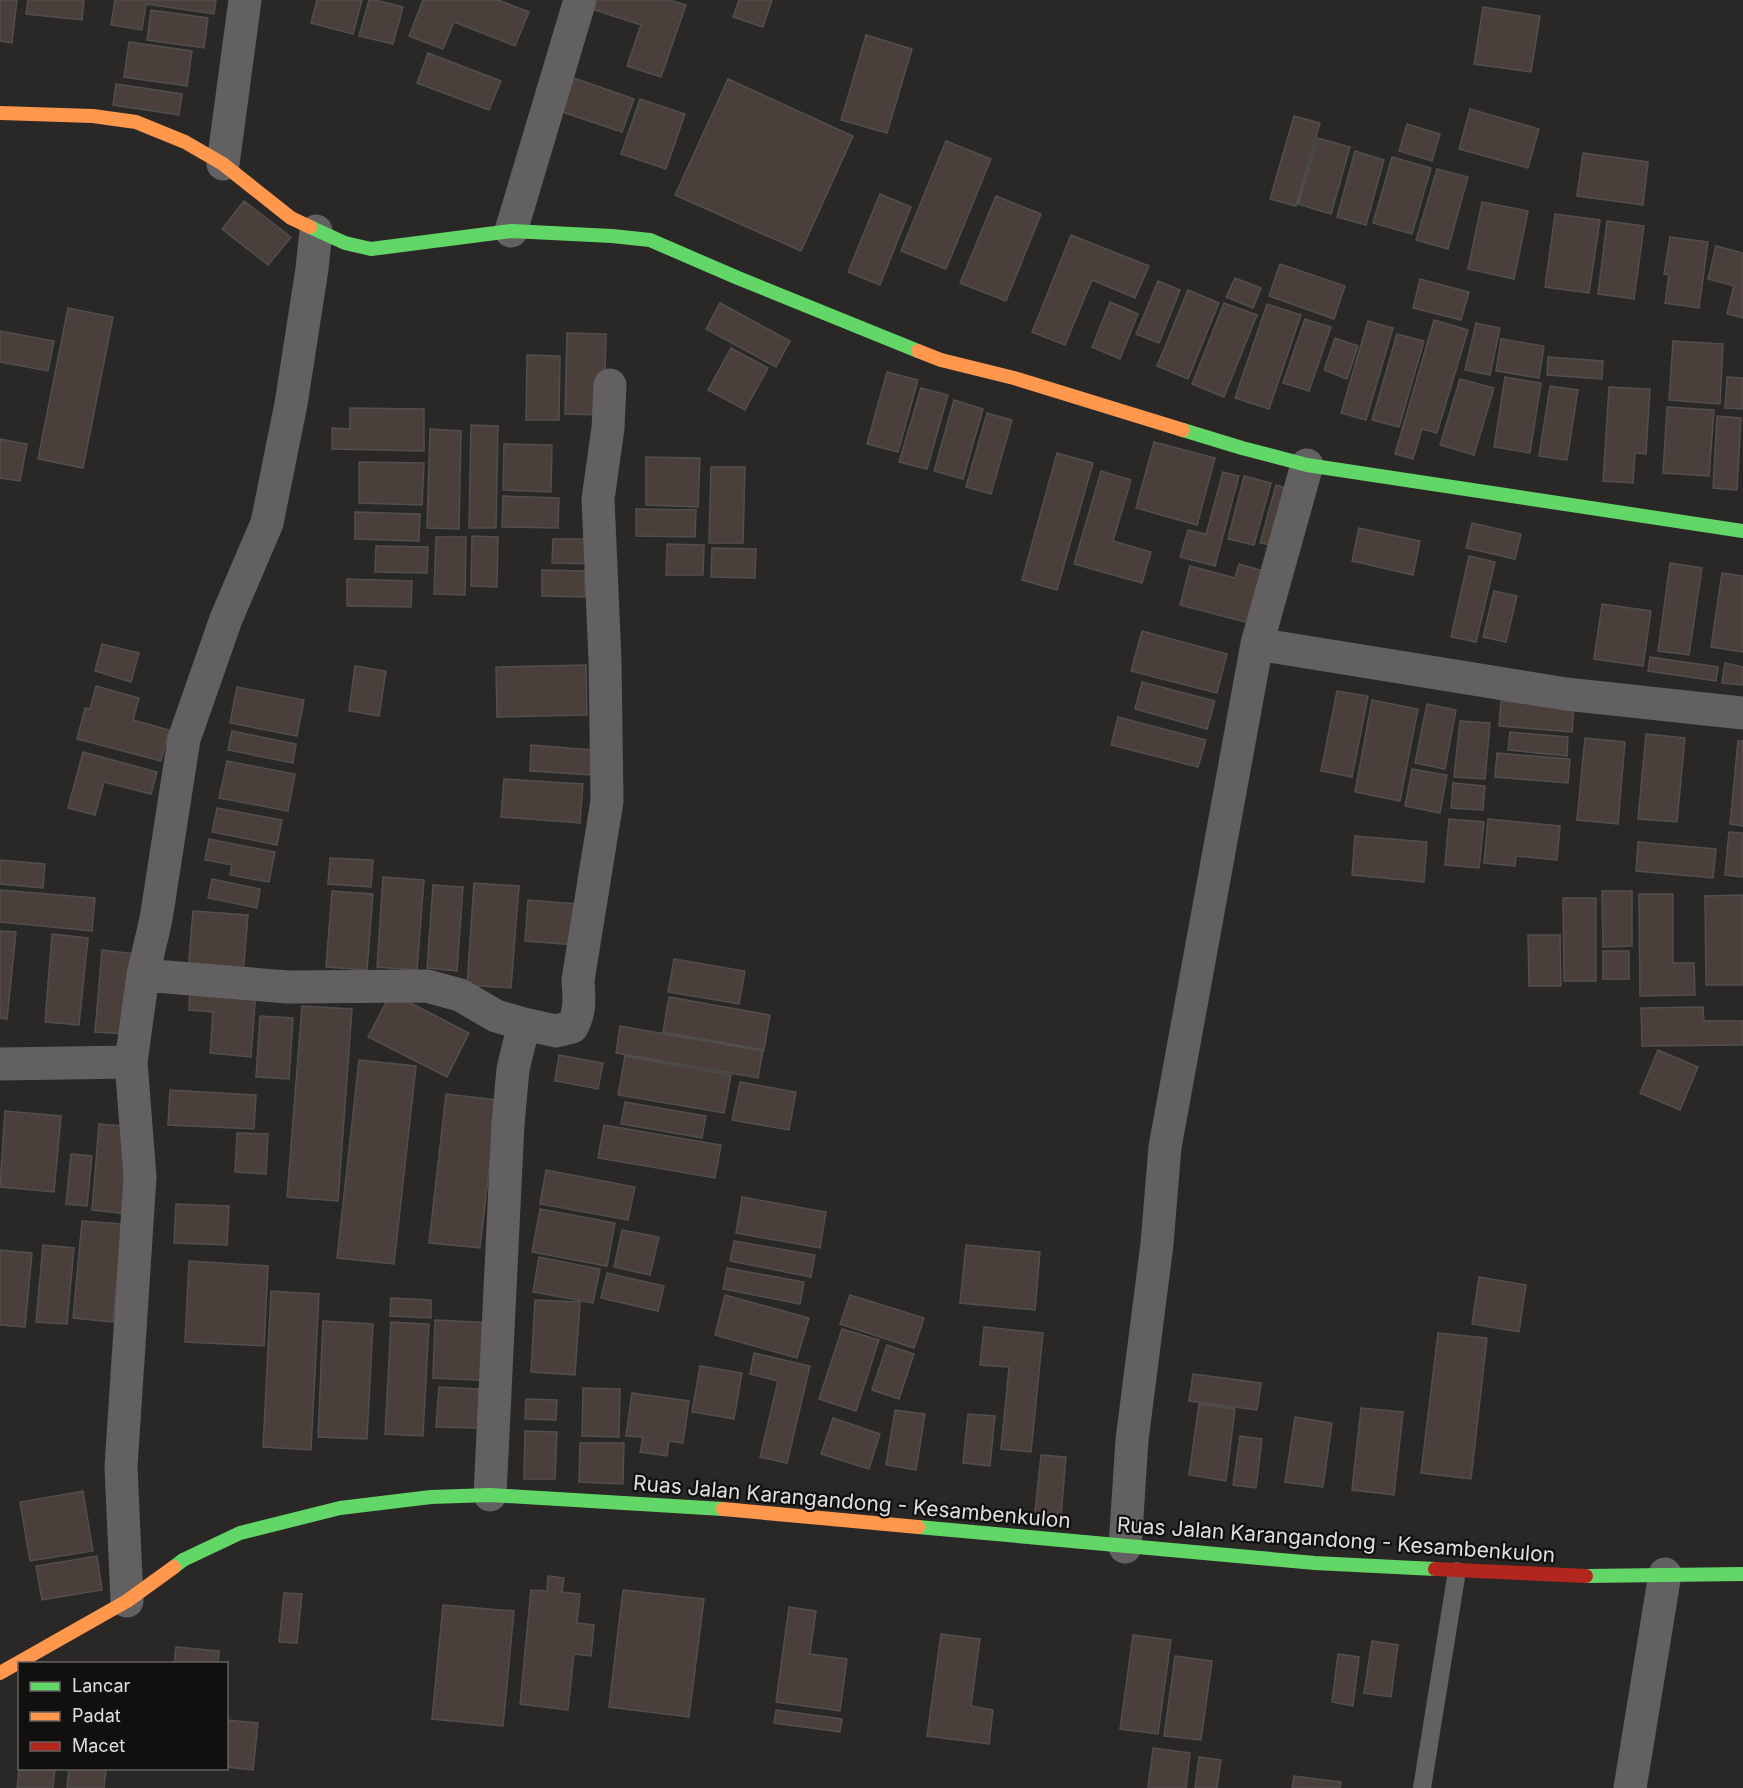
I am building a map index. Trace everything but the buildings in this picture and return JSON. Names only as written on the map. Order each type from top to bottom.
[{"type":"street","points":[[223,164],[245,0]]},
{"type":"street","points":[[511,231],[580,0]]},
{"type":"street","points":[[0,113],[93,116],[136,122],[185,142],[223,164],[291,218],[345,243],[371,249],[511,231],[650,240],[941,360],[1014,378],[1242,448],[1307,465],[1743,531]]},
{"type":"street","points":[[127,1602],[121,1467],[140,1177],[131,1062],[143,975],[156,919],[184,739],[226,619],[267,523],[291,404],[316,231]]},
{"type":"street","points":[[143,975],[288,987],[427,986],[460,996],[496,1016],[524,1024],[556,1031],[572,1027],[578,1017],[578,980],[607,801],[605,660],[598,500],[608,428],[610,385]]},
{"type":"street","points":[[1125,1547],[1132,1440],[1157,1244],[1165,1147],[1257,644],[1307,465]]},
{"type":"street","points":[[1257,644],[1566,694],[1743,713]]},
{"type":"street","points":[[490,1495],[508,1124],[513,1070],[524,1024]]},
{"type":"street","points":[[0,1064],[131,1062]]},
{"type":"street","name":"Ruas Jalan Karangandong - Kesambenkulon","points":[[20,1662],[127,1602],[183,1560],[240,1533],[340,1508],[431,1497],[490,1495],[750,1511],[1315,1563],[1566,1576],[1743,1574]]},
{"type":"street","points":[[1630,1788],[1665,1574]]},
{"type":"street","name":"Ruas Jalan Karangandong - Kesambenkulon","points":[[0,1673],[18,1663]]},
{"type":"lane","points":[[1422,1788],[1457,1571]]},
{"type":"traffic: fast","points":[[310,227],[345,243],[371,249],[511,231],[650,240],[918,351]]},
{"type":"traffic: fast","points":[[1183,430],[1307,465],[1743,531]]},
{"type":"traffic: fast","points":[[174,1567],[183,1560],[240,1533],[340,1508],[431,1497],[490,1495],[723,1509]]},
{"type":"traffic: fast","points":[[918,1527],[1315,1563],[1435,1569]]},
{"type":"traffic: fast","points":[[1586,1576],[1743,1574]]},
{"type":"traffic: slow","points":[[0,113],[93,116],[136,122],[185,142],[223,164],[291,218],[310,227]]},
{"type":"traffic: slow","points":[[918,351],[941,360],[1014,378],[1183,430]]},
{"type":"traffic: slow","points":[[723,1509],[918,1527]]},
{"type":"traffic: slow","points":[[19,1662],[127,1601],[174,1567]]},
{"type":"traffic: slow","points":[[0,1673],[18,1663]]},
{"type":"traffic: jam","points":[[1435,1569],[1586,1576]]}]
